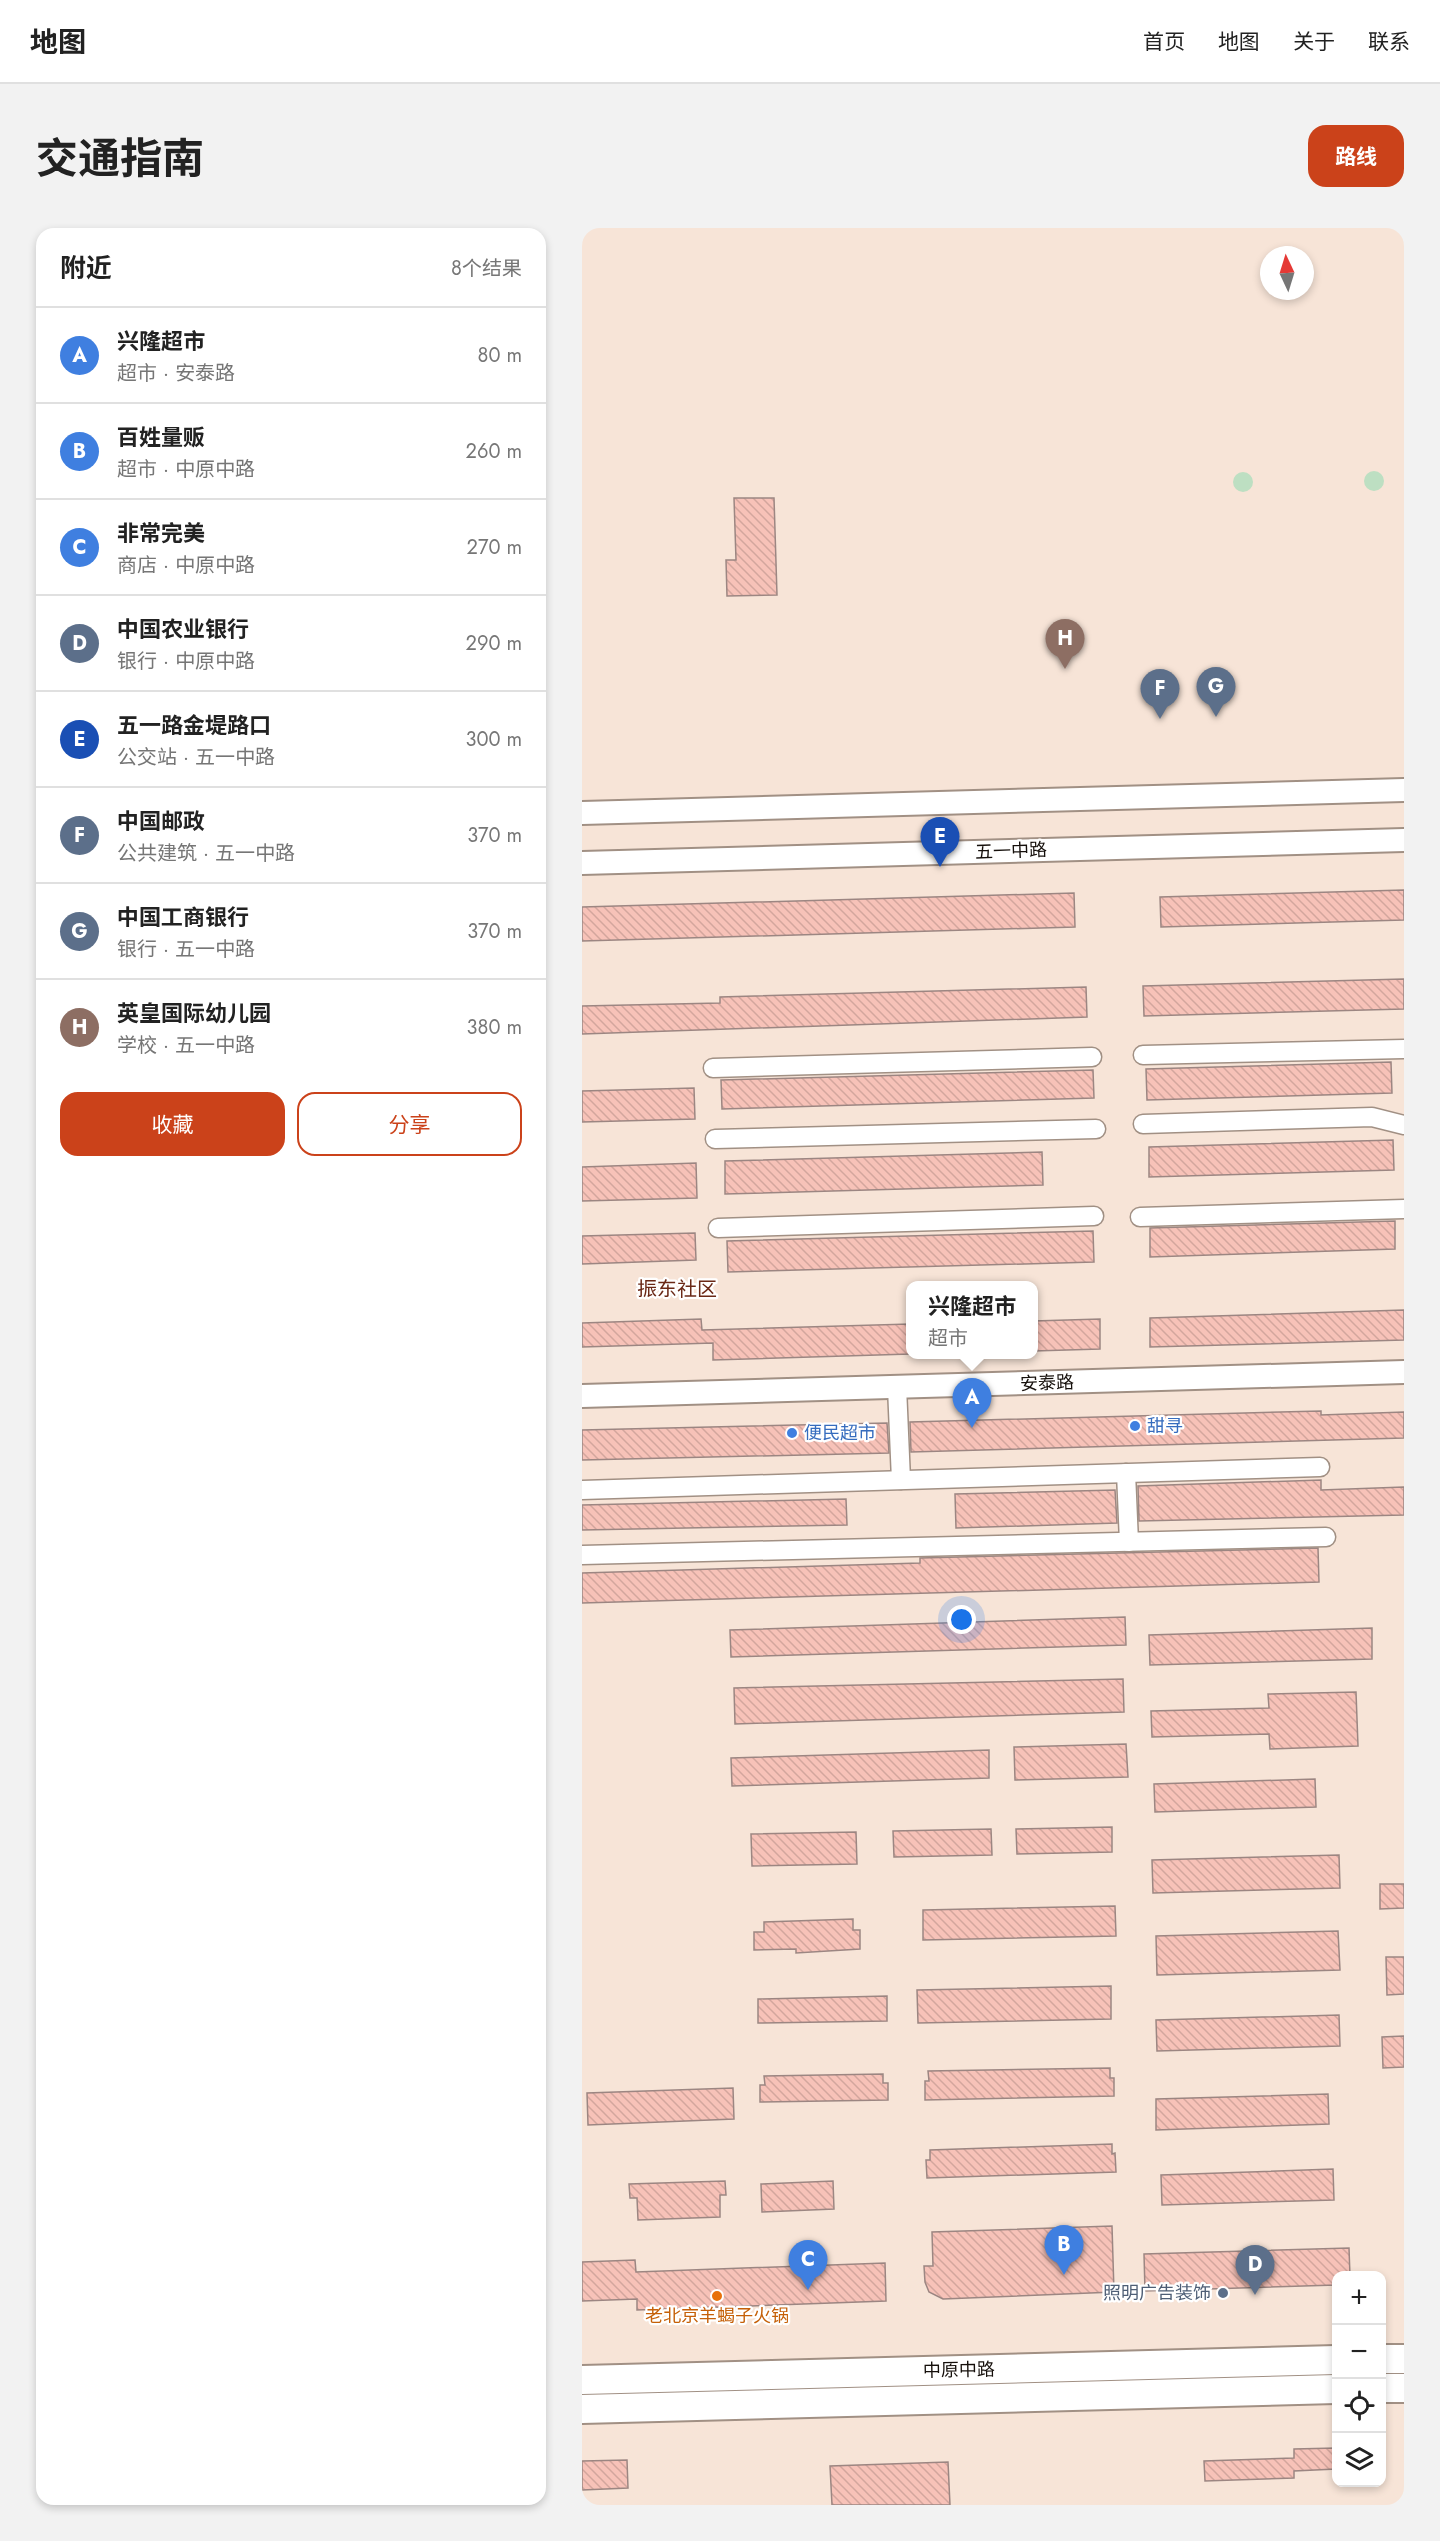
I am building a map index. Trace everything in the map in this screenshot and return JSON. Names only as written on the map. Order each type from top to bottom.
[{"type":"main road","points":[[1386,2359],[1404,2359]]},
{"type":"main road","name":"中原中路","points":[[582,2380],[1332,2360]]},
{"type":"main road","points":[[1386,2388],[1404,2388]]},
{"type":"main road","name":"中原中路","points":[[582,2409],[1332,2389]]},
{"type":"street","points":[[582,813],[1404,790]]},
{"type":"street","name":"五一中路","points":[[582,863],[1404,840]]},
{"type":"street","points":[[1143,1054],[1404,1049]]},
{"type":"street","points":[[713,1068],[1092,1057]]},
{"type":"street","points":[[1143,1125],[1372,1117],[1404,1125]]},
{"type":"street","points":[[716,1139],[1096,1129]]},
{"type":"street","points":[[1140,1217],[1404,1209]]},
{"type":"street","points":[[718,1228],[1094,1216]]},
{"type":"street","name":"安泰路","points":[[582,1396],[1404,1372]]},
{"type":"street","points":[[897,1387],[901,1480]]},
{"type":"street","points":[[582,1490],[1320,1467]]},
{"type":"street","points":[[1126,1473],[1129,1542]]},
{"type":"street","points":[[582,1556],[1326,1537]]},
{"type":"green space","points":[[1374,471],[1381,474],[1384,481],[1381,488],[1374,491],[1367,488],[1364,481],[1367,474]]},
{"type":"green space","points":[[1243,472],[1250,475],[1253,482],[1250,489],[1243,492],[1236,489],[1233,482],[1236,475]]},
{"type":"building","points":[[734,498],[774,498],[777,595],[727,596],[726,560],[736,560]]},
{"type":"building","points":[[1404,890],[1404,920],[1161,927],[1160,897]]},
{"type":"building","points":[[1074,893],[1075,927],[582,941],[582,907]]},
{"type":"building","points":[[1404,979],[1404,1009],[1144,1016],[1143,986]]},
{"type":"building","points":[[1086,987],[1087,1017],[582,1034],[582,1006],[720,1003],[720,997]]},
{"type":"building","points":[[1391,1062],[1392,1093],[1147,1100],[1146,1069]]},
{"type":"building","points":[[1093,1070],[1094,1098],[722,1109],[721,1080]]},
{"type":"building","points":[[694,1088],[695,1119],[582,1122],[582,1091]]},
{"type":"building","points":[[1393,1140],[1394,1170],[1149,1177],[1149,1147]]},
{"type":"building","points":[[1042,1152],[1043,1185],[725,1194],[725,1161]]},
{"type":"building","points":[[696,1163],[697,1198],[582,1201],[582,1167]]},
{"type":"building","points":[[1395,1221],[1395,1249],[1150,1257],[1150,1228]]},
{"type":"building","points":[[1093,1231],[1094,1262],[728,1272],[727,1241]]},
{"type":"building","points":[[695,1233],[696,1260],[582,1264],[582,1236]]},
{"type":"building","points":[[1404,1310],[1404,1340],[1150,1347],[1150,1318]]},
{"type":"building","points":[[701,1319],[702,1330],[906,1324],[906,1354],[713,1360],[713,1343],[582,1347],[582,1323]]},
{"type":"building","points":[[1100,1319],[1100,1349],[1038,1351],[1038,1321]]},
{"type":"building","points":[[1321,1411],[1321,1415],[1404,1412],[1404,1438],[911,1452],[910,1422]]},
{"type":"building","points":[[887,1423],[889,1453],[582,1460],[582,1430]]},
{"type":"building","points":[[1321,1480],[1321,1490],[1404,1487],[1404,1515],[1139,1521],[1138,1486]]},
{"type":"building","points":[[1115,1490],[1117,1523],[956,1528],[955,1494]]},
{"type":"building","points":[[846,1499],[847,1525],[582,1530],[582,1505]]},
{"type":"building","points":[[1318,1548],[1319,1582],[582,1603],[582,1573],[920,1563],[920,1558]]},
{"type":"building","points":[[1125,1617],[1126,1645],[731,1657],[730,1630]]},
{"type":"building","points":[[1372,1628],[1372,1659],[1150,1665],[1149,1635]]},
{"type":"building","points":[[1123,1679],[1124,1712],[735,1724],[734,1688]]},
{"type":"building","points":[[1356,1692],[1358,1746],[1270,1749],[1269,1734],[1152,1737],[1151,1711],[1269,1708],[1268,1694]]},
{"type":"building","points":[[1126,1744],[1128,1777],[1015,1780],[1014,1747]]},
{"type":"building","points":[[989,1750],[989,1778],[732,1786],[731,1758]]},
{"type":"building","points":[[1315,1779],[1316,1807],[1155,1812],[1154,1784]]},
{"type":"building","points":[[1112,1827],[1112,1852],[1017,1854],[1016,1829]]},
{"type":"building","points":[[991,1829],[992,1855],[894,1857],[893,1831]]},
{"type":"building","points":[[856,1832],[857,1864],[752,1866],[751,1834]]},
{"type":"building","points":[[1339,1855],[1340,1888],[1153,1893],[1152,1860]]},
{"type":"building","points":[[1380,1884],[1404,1884],[1404,1908],[1380,1909]]},
{"type":"building","points":[[1115,1906],[1116,1936],[923,1940],[923,1910]]},
{"type":"building","points":[[853,1919],[853,1930],[860,1930],[860,1949],[796,1953],[796,1949],[754,1950],[754,1932],[764,1932],[764,1922]]},
{"type":"building","points":[[1338,1931],[1340,1970],[1157,1975],[1156,1936]]},
{"type":"building","points":[[1386,1957],[1404,1957],[1404,1994],[1387,1995]]},
{"type":"building","points":[[1111,1986],[1111,2019],[918,2023],[917,1990]]},
{"type":"building","points":[[887,1996],[887,2021],[758,2023],[758,1999]]},
{"type":"building","points":[[1339,2015],[1340,2046],[1157,2051],[1156,2020]]},
{"type":"building","points":[[1404,2036],[1404,2067],[1383,2068],[1382,2037]]},
{"type":"building","points":[[1110,2068],[1110,2078],[1114,2078],[1114,2096],[925,2100],[925,2081],[929,2081],[928,2071]]},
{"type":"building","points":[[883,2074],[883,2083],[888,2083],[888,2100],[760,2102],[760,2085],[765,2085],[764,2076]]},
{"type":"building","points":[[733,2088],[734,2119],[588,2125],[587,2093]]},
{"type":"building","points":[[1328,2094],[1329,2124],[1156,2130],[1156,2099]]},
{"type":"building","points":[[1112,2144],[1116,2172],[927,2178],[926,2160],[930,2160],[930,2150]]},
{"type":"building","points":[[1333,2169],[1334,2200],[1162,2205],[1161,2175]]},
{"type":"building","points":[[725,2181],[726,2195],[720,2195],[720,2217],[638,2220],[637,2198],[630,2198],[629,2184]]},
{"type":"building","points":[[833,2181],[834,2209],[762,2212],[761,2184]]},
{"type":"building","points":[[1112,2226],[1114,2292],[943,2299],[929,2292],[925,2282],[924,2266],[933,2266],[932,2232]]},
{"type":"building","points":[[1349,2248],[1350,2271],[1332,2271],[1332,2285],[1145,2291],[1144,2254]]},
{"type":"building","points":[[635,2260],[636,2272],[885,2263],[886,2301],[637,2310],[637,2299],[582,2301],[582,2262]]},
{"type":"building","points":[[1332,2448],[1332,2469],[1294,2471],[1294,2478],[1205,2481],[1204,2461],[1294,2458],[1294,2449]]},
{"type":"building","points":[[627,2460],[628,2488],[582,2490],[582,2461]]},
{"type":"building","points":[[948,2462],[950,2505],[832,2505],[830,2466]]},
{"type":"place","name":"英皇国际幼儿园","points":[[1065,669]]},
{"type":"place","name":"中国工商银行","points":[[1216,717]]},
{"type":"place","name":"中国邮政","points":[[1160,719]]},
{"type":"place","name":"五一路金堤路口","points":[[940,867]]},
{"type":"place","name":"甜寻","points":[[1135,1426]]},
{"type":"place","name":"兴隆超市","points":[[972,1428]]},
{"type":"place","name":"便民超市","points":[[792,1433]]},
{"type":"place","name":"百姓量贩","points":[[1064,2275]]},
{"type":"place","name":"非常完美","points":[[808,2290]]},
{"type":"place","name":"照明广告装饰","points":[[1223,2293]]},
{"type":"place","name":"中国农业银行","points":[[1255,2295]]},
{"type":"place","name":"老北京羊蝎子火锅","points":[[717,2296]]},
{"type":"district","name":"振东社区","points":[[677,1289]]}]
